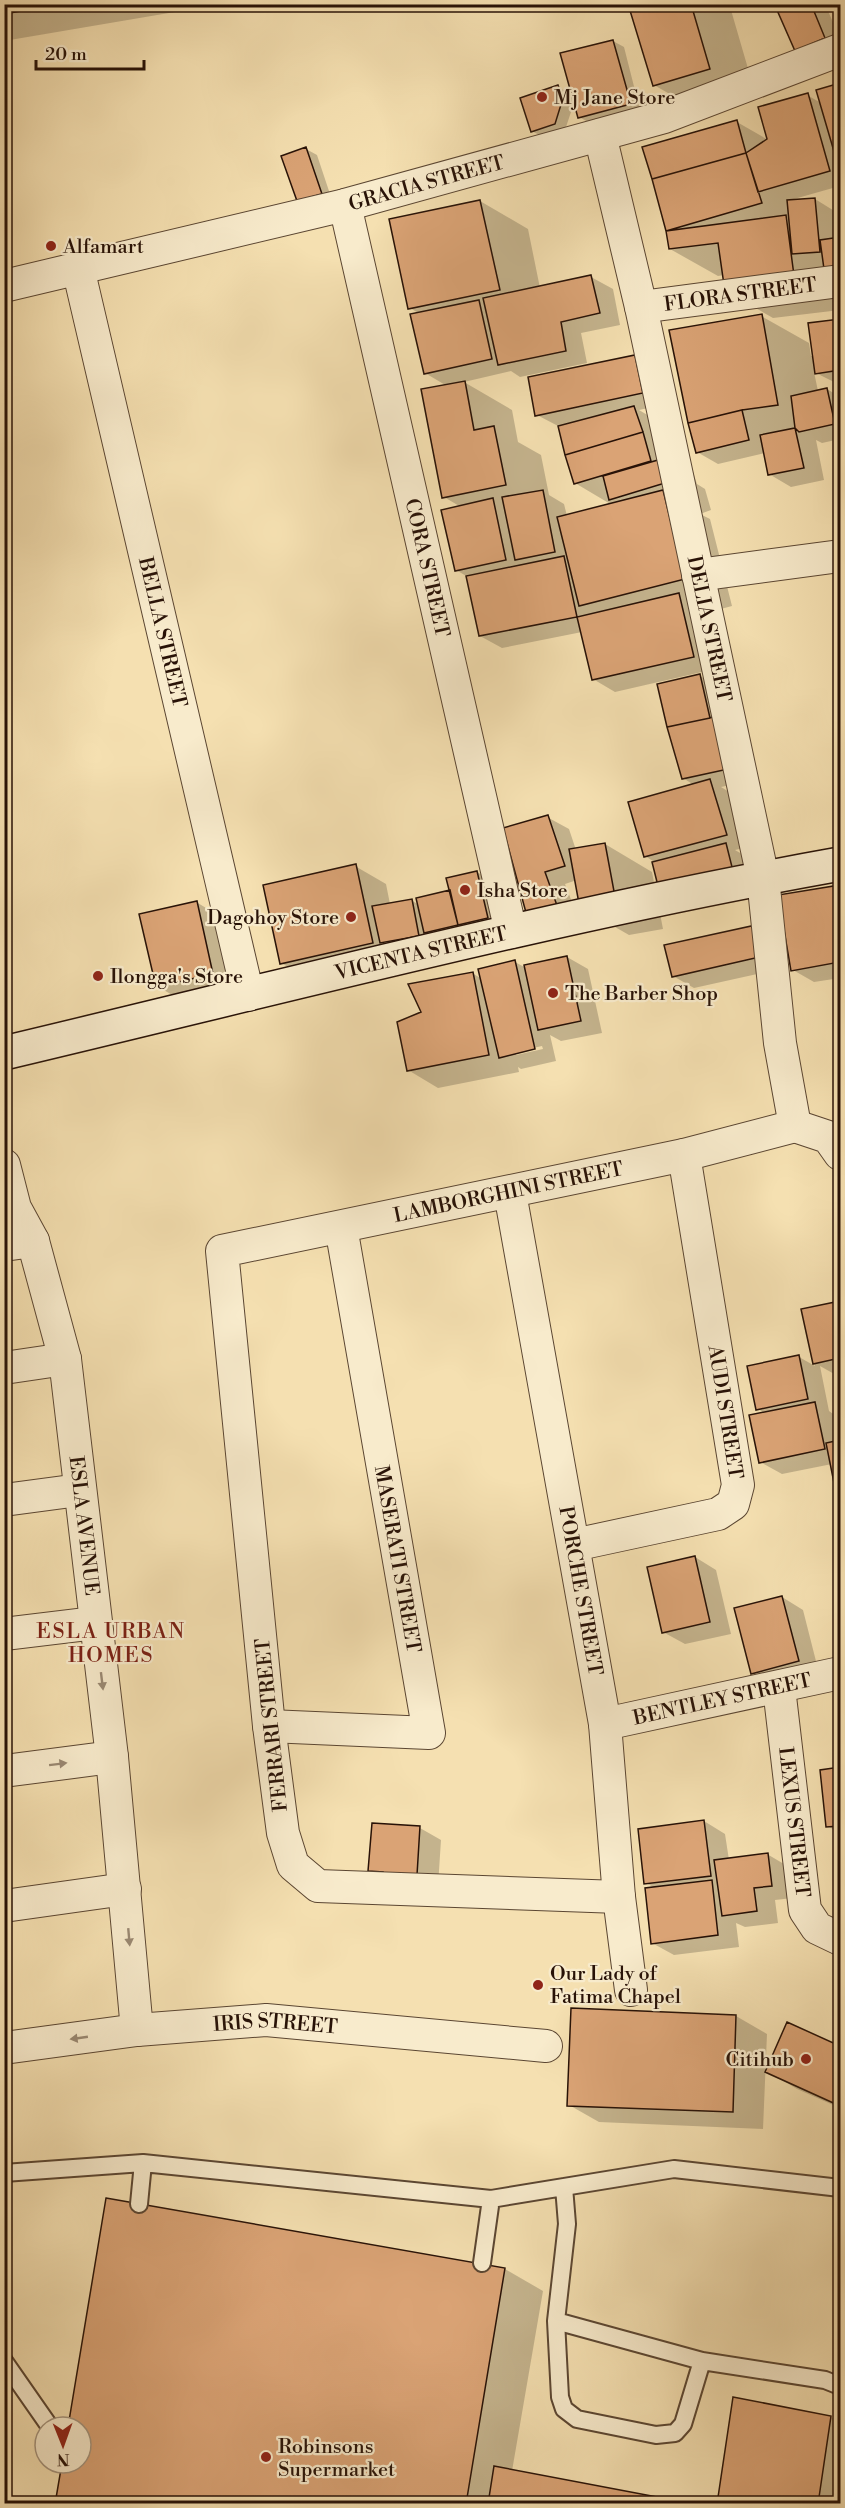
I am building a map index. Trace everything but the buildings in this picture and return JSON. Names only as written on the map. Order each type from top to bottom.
[{"type":"street","name":"GRACIA STREET","points":[[4,286],[345,205],[664,117],[840,50]]},
{"type":"street","name":"DELIA STREET","points":[[600,135],[641,307],[763,878],[780,1042],[795,1126]]},
{"type":"street","name":"CORA STREET","points":[[345,205],[511,932]]},
{"type":"street","name":"BELLA STREET","points":[[78,268],[249,995]]},
{"type":"street","name":"FLORA STREET","points":[[641,307],[840,281]]},
{"type":"street","points":[[699,575],[840,556]]},
{"type":"street","name":"VICENTA STREET","points":[[4,1053],[511,932],[763,878],[840,864]]},
{"type":"street","points":[[795,1126],[828,1137],[840,1154]]},
{"type":"street","name":"LAMBORGHINI STREET","points":[[222,1251],[510,1193],[684,1155],[795,1126]]},
{"type":"street","name":"AUDI STREET","points":[[574,1545],[718,1514],[733,1504],[738,1485],[684,1155]]},
{"type":"street","name":"ESLA AVENUE","points":[[4,1165],[15,1208],[19,1243],[65,1359],[111,1757],[137,2030]]},
{"type":"street","name":"PORCHE STREET","points":[[510,1193],[605,1724],[619,1897],[631,1990]]},
{"type":"street","name":"MASERATI STREET","points":[[269,1726],[429,1733],[341,1227]]},
{"type":"street","name":"FERRARI STREET","points":[[222,1251],[269,1726],[283,1833],[293,1865],[318,1886],[619,1897]]},
{"type":"street","points":[[4,1368],[65,1359]]},
{"type":"street","points":[[4,1500],[79,1490]]},
{"type":"street","points":[[4,1634],[94,1623]]},
{"type":"street","name":"BENTLEY STREET","points":[[605,1724],[840,1674]]},
{"type":"street","name":"LEXUS STREET","points":[[779,1688],[805,1910],[817,1928],[840,1939]]},
{"type":"street","points":[[4,1771],[111,1757]]},
{"type":"street","points":[[4,1906],[125,1889]]},
{"type":"street","name":"IRIS STREET","points":[[4,2048],[137,2030],[266,2020],[546,2046]]},
{"type":"lane","points":[[139,2204],[143,2163]]},
{"type":"lane","points":[[4,2173],[143,2163],[490,2199],[674,2169],[840,2188]]},
{"type":"lane","points":[[564,2187],[567,2224],[556,2321],[560,2397],[564,2409],[577,2419],[656,2435],[675,2433],[683,2424],[702,2361]]},
{"type":"lane","points":[[482,2263],[490,2199]]},
{"type":"lane","points":[[556,2321],[702,2361],[825,2380],[840,2386]]},
{"type":"lane","points":[[4,2361],[42,2415]]},
{"type":"place","name":"Mj Jane Store","points":[[542,97]]},
{"type":"place","name":"Alfamart","points":[[51,246]]},
{"type":"place","name":"Isha Store","points":[[465,890]]},
{"type":"place","name":"Dagohoy Store","points":[[351,917]]},
{"type":"place","name":"Ilongga's Store","points":[[98,976]]},
{"type":"place","name":"The Barber Shop","points":[[553,993]]},
{"type":"place","name":"Our Lady of Fatima Chapel","points":[[538,1985]]},
{"type":"place","name":"Citihub","points":[[806,2059]]},
{"type":"place","name":"Robinsons Supermarket","points":[[266,2457]]},
{"type":"district","name":"ESLA URBAN HOMES","points":[[111,1643]]}]
